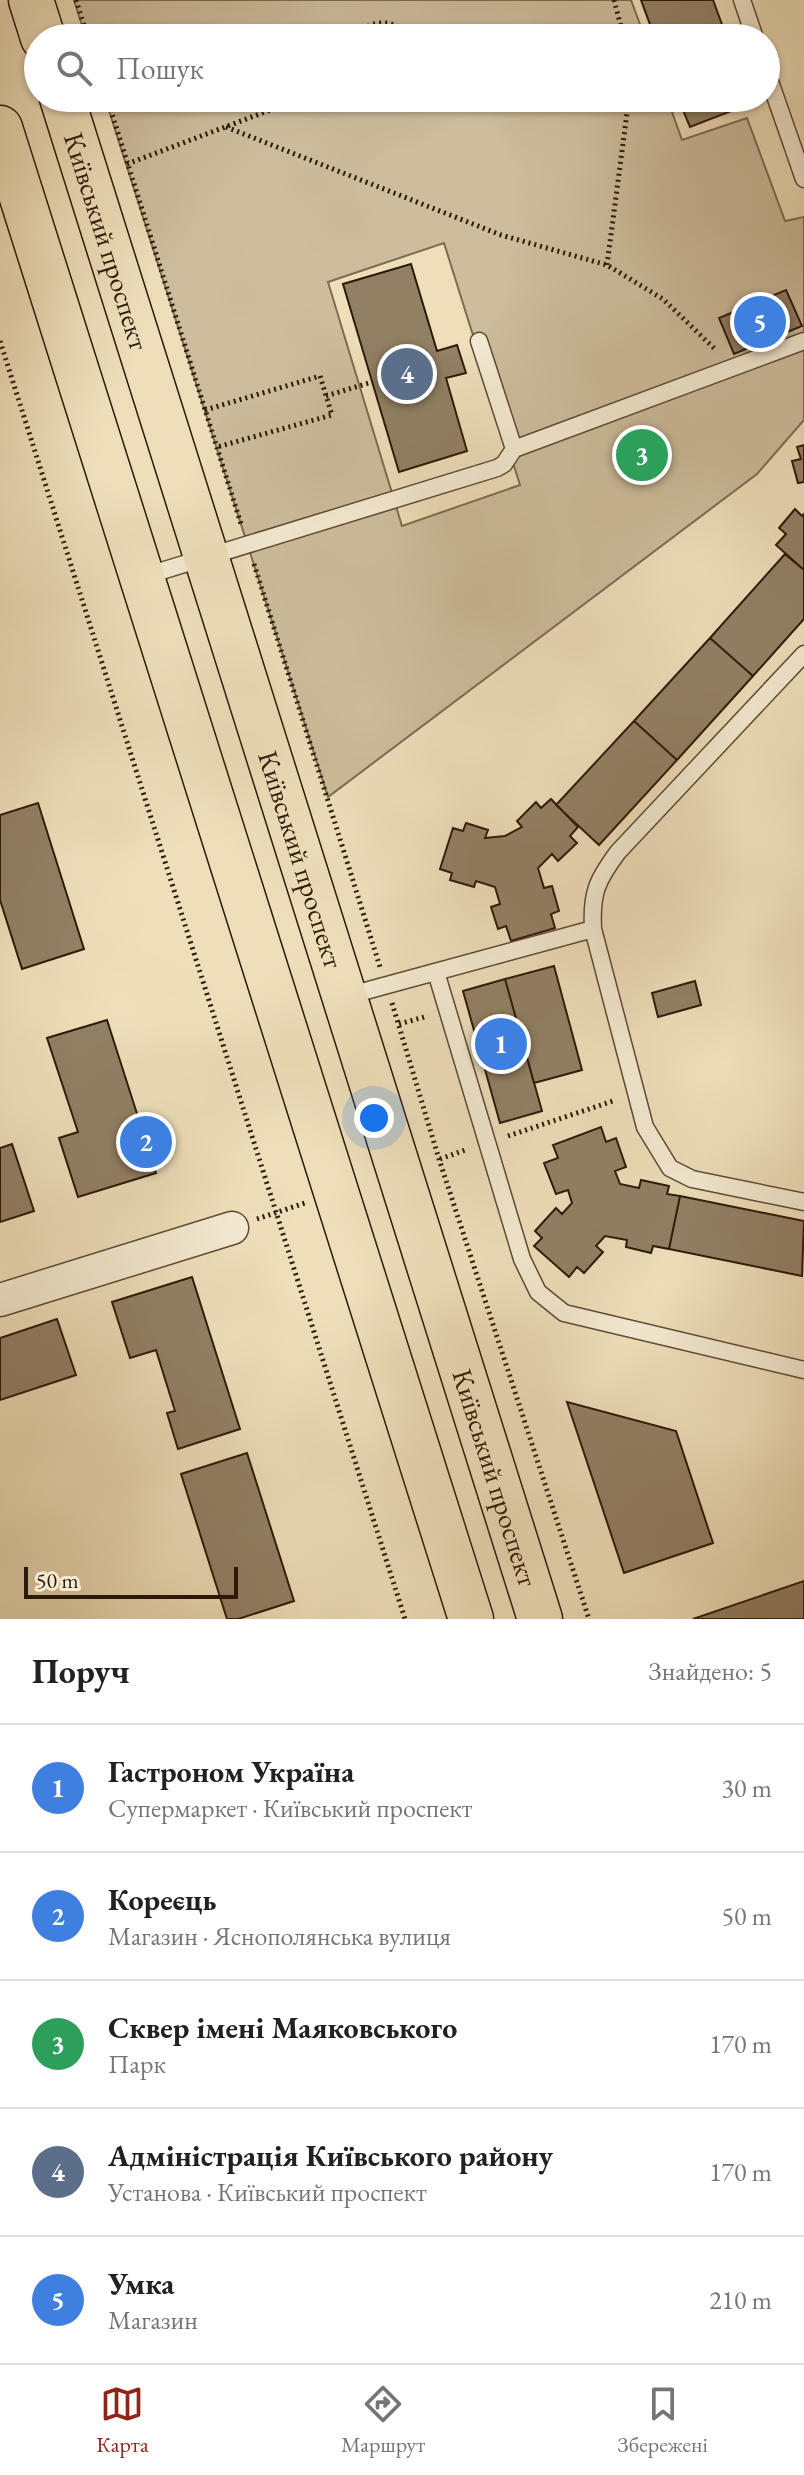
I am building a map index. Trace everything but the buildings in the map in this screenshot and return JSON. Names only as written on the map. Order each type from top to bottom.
[{"type":"main road","points":[[31,0],[39,24]]},
{"type":"main road","name":"Київський проспект","points":[[66,112],[540,1619]]},
{"type":"main road","points":[[0,128],[471,1619]]},
{"type":"street","points":[[0,1300],[232,1228]]},
{"type":"lane","points":[[742,0],[750,24]]},
{"type":"lane","points":[[780,110],[804,179]]},
{"type":"lane","points":[[479,341],[514,449]]},
{"type":"lane","points":[[142,577],[497,468],[504,464],[514,449],[804,341]]},
{"type":"lane","points":[[804,654],[618,852],[600,876],[591,901],[593,929],[645,1127],[670,1168],[692,1179],[804,1202]]},
{"type":"lane","points":[[345,996],[593,929]]},
{"type":"lane","points":[[436,972],[522,1259],[538,1292],[564,1313],[804,1370]]},
{"type":"path","points":[[76,0],[84,24]]},
{"type":"path","points":[[614,0],[620,24]]},
{"type":"path","points":[[111,112],[439,1159],[589,1619]]},
{"type":"path","points":[[127,164],[265,112]]},
{"type":"path","points":[[607,265],[627,112]]},
{"type":"path","points":[[226,127],[501,235],[607,265],[663,299],[734,368]]},
{"type":"path","points":[[0,341],[405,1619]]},
{"type":"path","points":[[205,410],[320,376],[332,415],[217,447]]},
{"type":"path","points":[[326,396],[372,382]]},
{"type":"path","points":[[398,1024],[447,1011]]},
{"type":"path","points":[[439,1159],[636,1093]]},
{"type":"shaded area","points":[[74,0],[631,0],[640,24],[82,24]]},
{"type":"shaded area","points":[[109,112],[672,112],[682,140],[747,118],[785,221],[804,217],[804,420],[757,474],[328,797]],"holes":[[[444,243],[520,485],[402,526],[328,282]]]},
{"type":"place","name":"Умка","points":[[760,322]]},
{"type":"place","name":"Адміністрація Київського району","points":[[407,374]]},
{"type":"place","name":"Сквер імені Маяковського","points":[[642,455]]},
{"type":"place","name":"Гастроном Україна","points":[[501,1044]]},
{"type":"place","name":"Кореєць","points":[[146,1142]]}]
